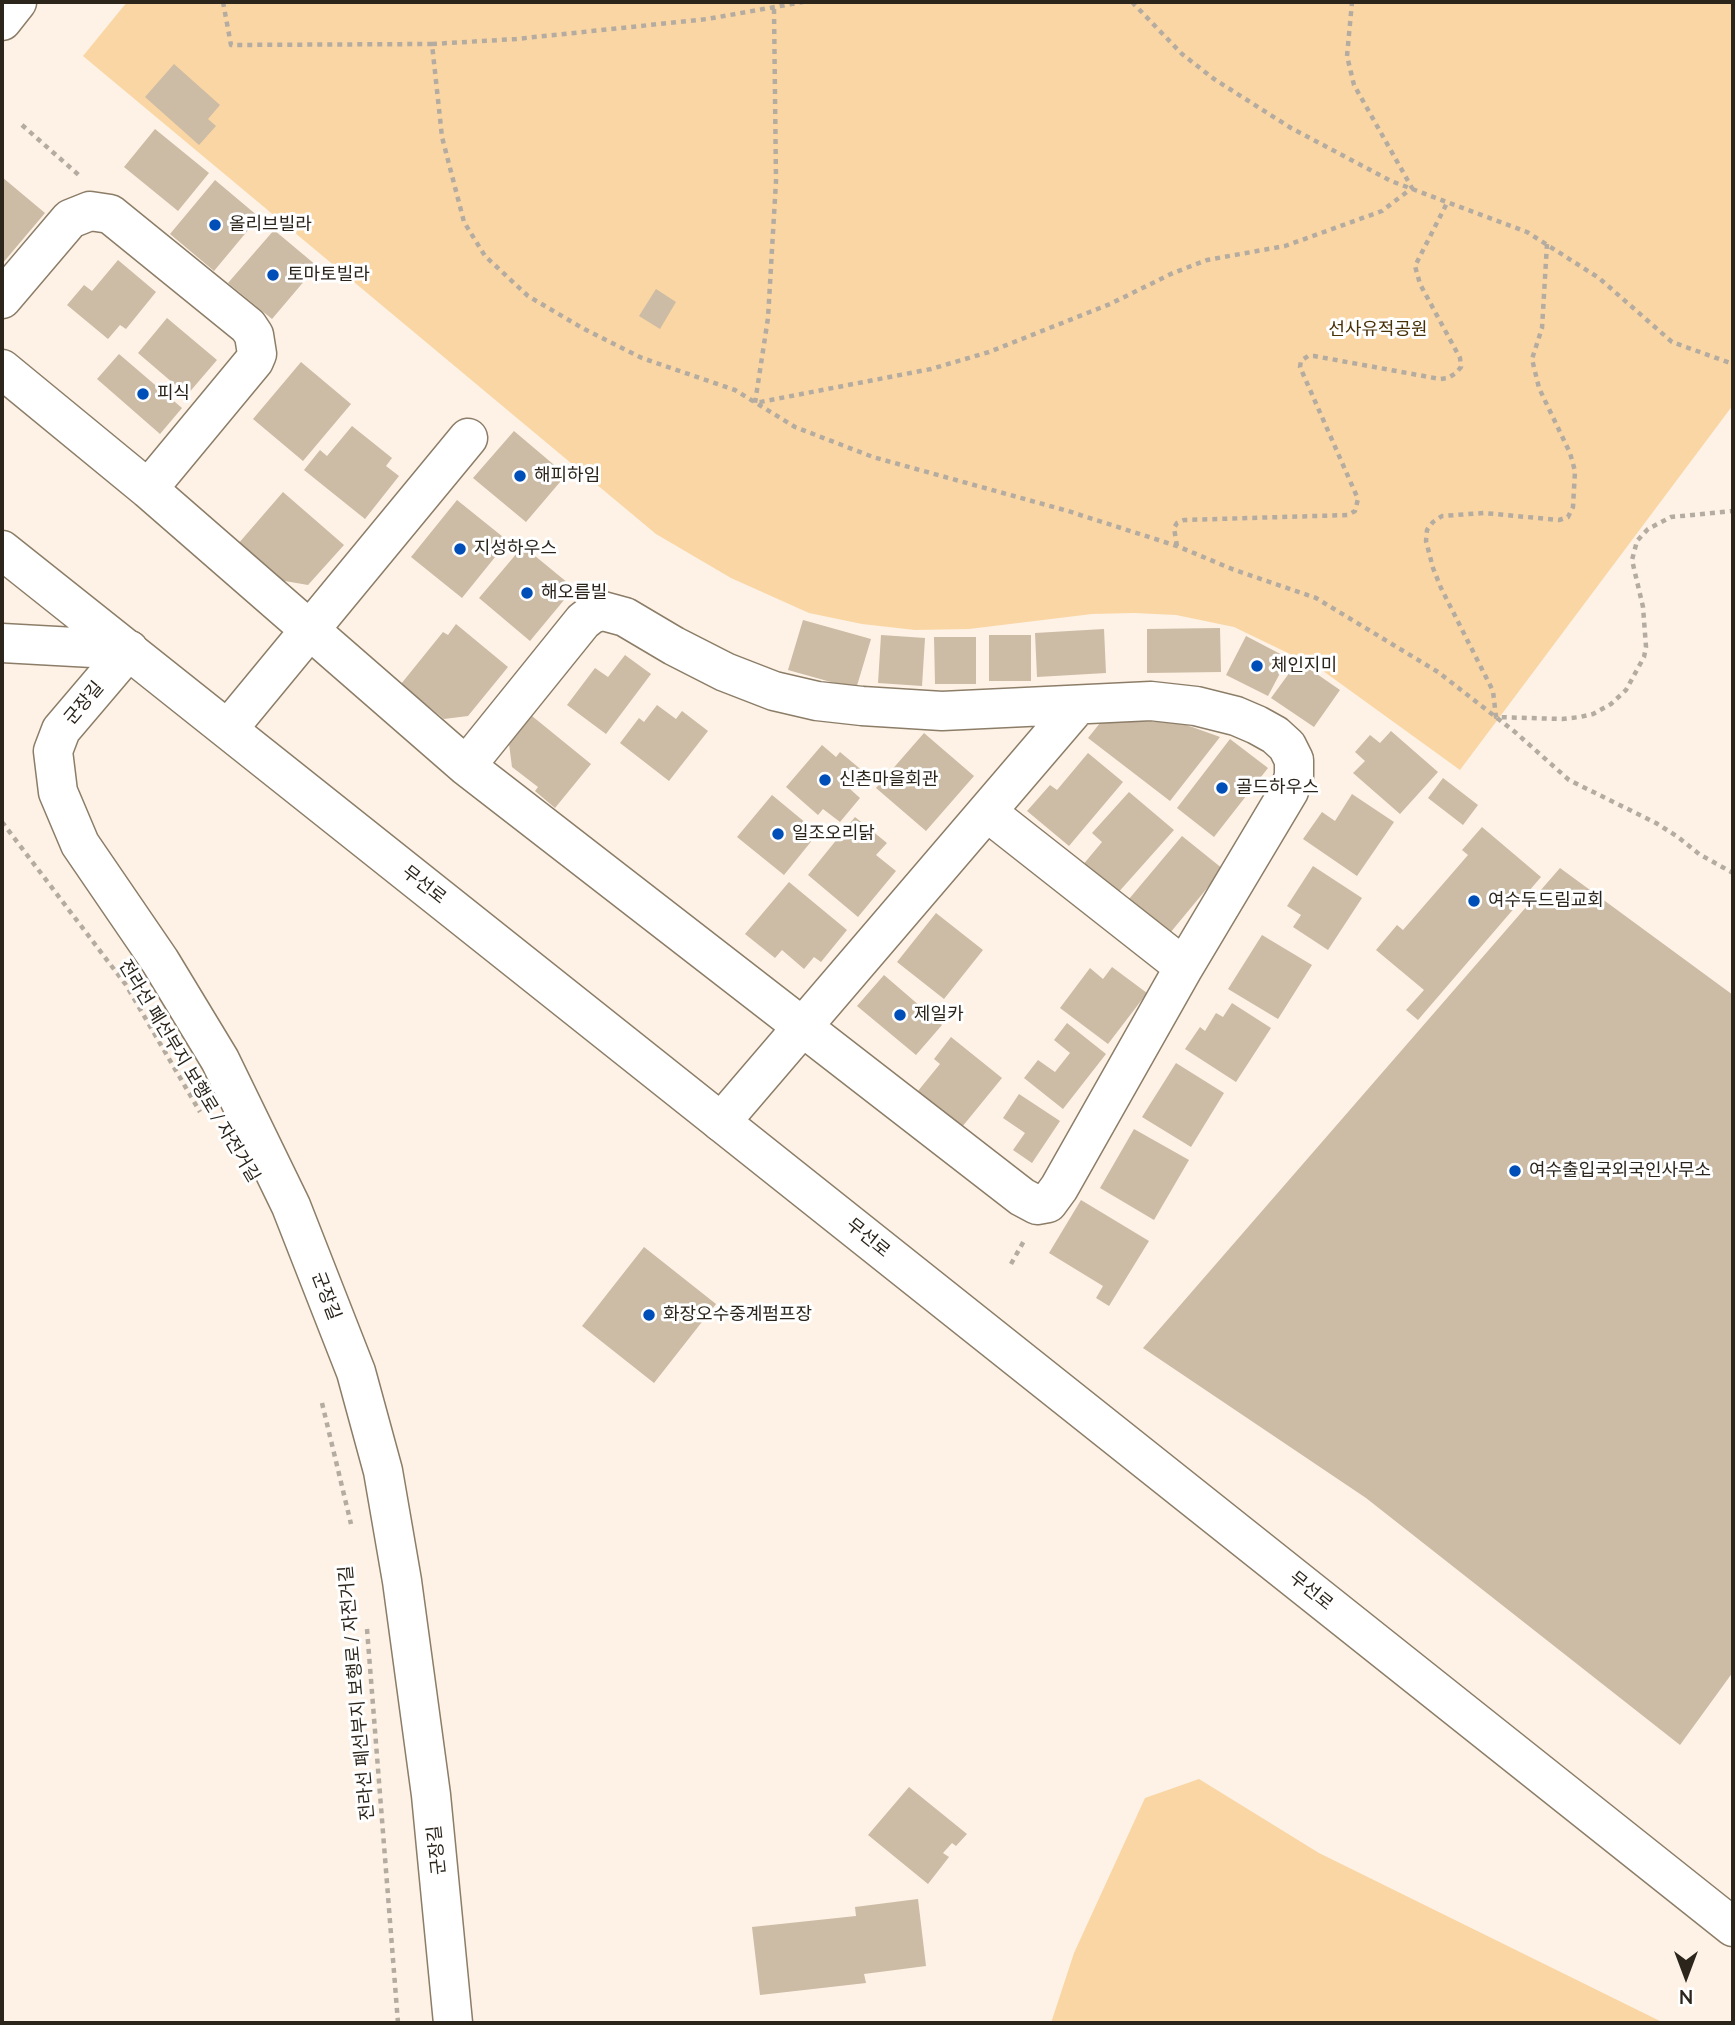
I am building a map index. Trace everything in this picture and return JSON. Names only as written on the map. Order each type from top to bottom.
[{"type":"street","points":[[2,21],[17,2]]},
{"type":"street","points":[[2,299],[70,219],[90,211],[110,214],[116,218],[248,326],[256,344],[254,361],[148,489]]},
{"type":"street","points":[[2,369],[148,489],[466,766],[1031,1203],[1048,1203],[1059,1188],[1184,967],[1289,791],[1294,776],[1294,760],[1287,746],[1257,724],[1216,710],[1151,701],[942,711],[817,701],[774,691],[725,672],[625,617],[603,611],[592,614],[583,621],[466,766]]},
{"type":"street","points":[[228,729],[468,438]]},
{"type":"street","name":"무선로","points":[[2,550],[1733,1927]]},
{"type":"street","points":[[2,643],[129,650]]},
{"type":"street","name":"군장길","points":[[129,650],[61,730],[53,751],[58,792],[80,844],[160,961],[220,1060],[291,1206],[356,1372],[383,1471],[402,1581],[431,1795],[453,2023]]},
{"type":"street","points":[[721,1122],[1078,705]]},
{"type":"street","points":[[987,812],[1184,967]]},
{"type":"path","points":[[223,2],[231,45],[432,44],[516,39],[707,19],[803,2]]},
{"type":"path","points":[[1132,2],[1182,54],[1214,79],[1291,128],[1391,181],[1527,232],[1621,296],[1672,342],[1733,364]]},
{"type":"path","points":[[1352,2],[1348,56],[1354,85],[1412,188]]},
{"type":"path","points":[[755,403],[768,318],[776,181],[774,9]]},
{"type":"path","points":[[432,44],[445,149],[464,222],[485,256],[528,296],[584,329],[642,358],[735,390],[794,427],[873,457],[1177,546],[1232,569],[1316,598],[1438,672],[1569,779],[1656,823],[1699,854],[1733,873]]},
{"type":"path","points":[[22,125],[84,180],[89,193],[90,211]]},
{"type":"path","points":[[755,403],[919,371],[989,352],[1110,304],[1173,273],[1208,260],[1285,246],[1338,229],[1382,211],[1412,188]]},
{"type":"path","points":[[1177,546],[1174,528],[1184,520],[1348,515],[1355,512],[1358,499],[1300,367],[1301,360],[1314,356],[1440,379],[1448,378],[1461,367],[1460,358],[1420,284],[1415,266],[1448,201]]},
{"type":"path","points":[[1496,717],[1493,691],[1433,568],[1426,541],[1427,530],[1442,516],[1485,513],[1559,520],[1568,517],[1573,507],[1575,471],[1570,453],[1539,388],[1532,359],[1542,328],[1547,244]]},
{"type":"path","points":[[1496,717],[1580,717],[1611,704],[1633,678],[1646,647],[1643,607],[1632,560],[1637,541],[1648,529],[1671,517],[1733,512]]},
{"type":"path","name":"전라선 폐선부지 보행로 / 자전거길","points":[[2,822],[126,985],[201,1113]]},
{"type":"path","points":[[321,1397],[353,1532]]},
{"type":"path","name":"전라선 폐선부지 보행로 / 자전거길","points":[[367,1625],[398,2023]]},
{"type":"green space","name":"선사유적공원","points":[[127,2],[1733,2],[1733,405],[1460,770],[1319,668],[1234,627],[1176,615],[1134,613],[1092,614],[969,629],[915,630],[862,624],[809,613],[731,578],[656,534],[83,56]]},
{"type":"green space","points":[[1199,1779],[1319,1853],[1664,2023],[1051,2023],[1074,1953],[1145,1798]]},
{"type":"building","points":[[174,64],[220,105],[208,119],[216,126],[199,145],[145,97]]},
{"type":"building","points":[[155,129],[209,173],[178,211],[124,167]]},
{"type":"building","points":[[2,177],[45,213],[2,264]]},
{"type":"building","name":"올리브빌라","points":[[215,180],[259,217],[214,271],[170,234]]},
{"type":"building","name":"토마토빌라","points":[[274,230],[317,266],[272,319],[228,283]]},
{"type":"building","points":[[118,260],[156,292],[126,329],[120,325],[108,339],[67,305],[84,285],[92,291]]},
{"type":"building","points":[[656,289],[676,302],[660,329],[639,316]]},
{"type":"building","points":[[167,318],[217,360],[187,395],[138,353]]},
{"type":"building","points":[[119,354],[182,408],[160,434],[97,379]]},
{"type":"building","points":[[301,362],[351,404],[303,461],[253,419]]},
{"type":"building","points":[[352,426],[392,458],[386,466],[399,476],[365,519],[304,470],[320,450],[327,456]]},
{"type":"building","name":"해피하임","points":[[514,431],[566,475],[526,522],[473,478]]},
{"type":"building","points":[[283,492],[344,545],[308,585],[279,580],[238,544]]},
{"type":"building","name":"지성하우스","points":[[457,500],[508,541],[462,598],[411,557]]},
{"type":"building","name":"해오름빌","points":[[523,546],[574,588],[530,641],[479,598]]},
{"type":"building","points":[[803,620],[871,639],[856,689],[788,670]]},
{"type":"building","points":[[456,624],[508,667],[468,716],[444,719],[401,684],[443,632],[448,635]]},
{"type":"building","points":[[1220,628],[1221,672],[1147,673],[1147,629]]},
{"type":"building","points":[[1104,629],[1106,673],[1037,677],[1035,633]]},
{"type":"building","points":[[881,635],[925,638],[922,686],[878,683]]},
{"type":"building","points":[[989,635],[1031,635],[1031,681],[989,681]]},
{"type":"building","name":"체인지미","points":[[1246,636],[1288,658],[1268,696],[1226,675]]},
{"type":"building","points":[[934,637],[976,637],[976,684],[935,684]]},
{"type":"building","points":[[625,655],[651,674],[606,734],[567,705],[595,668],[608,677]]},
{"type":"building","points":[[1298,661],[1340,690],[1314,727],[1271,698]]},
{"type":"building","points":[[657,705],[676,719],[682,711],[708,731],[669,781],[620,743],[639,718],[644,722]]},
{"type":"building","points":[[532,716],[591,764],[555,808],[535,791],[538,787],[512,767],[509,744]]},
{"type":"building","points":[[1100,723],[1181,723],[1220,737],[1170,801],[1088,738]]},
{"type":"building","points":[[1391,731],[1438,772],[1400,814],[1353,773],[1365,761],[1355,752],[1370,735],[1380,743]]},
{"type":"building","points":[[924,733],[974,776],[926,831],[876,788]]},
{"type":"building","name":"골드하우스","points":[[1230,739],[1268,768],[1214,837],[1177,808]]},
{"type":"building","name":"신촌마을회관","points":[[822,745],[836,757],[840,752],[864,772],[850,789],[860,798],[840,822],[823,809],[818,815],[786,787]]},
{"type":"building","points":[[1088,753],[1123,782],[1069,846],[1027,811],[1050,785],[1057,790]]},
{"type":"building","points":[[1443,778],[1478,805],[1463,825],[1428,798]]},
{"type":"building","points":[[1129,792],[1174,830],[1116,895],[1082,866],[1102,842],[1092,833]]},
{"type":"building","points":[[1352,794],[1394,822],[1357,876],[1303,839],[1322,812],[1335,821]]},
{"type":"building","points":[[772,795],[818,833],[784,875],[737,837]]},
{"type":"building","points":[[855,817],[887,843],[876,855],[896,871],[858,917],[808,875]]},
{"type":"building","name":"여수두드림교회","points":[[1482,827],[1541,877],[1418,1020],[1406,1010],[1424,990],[1376,950],[1397,925],[1403,930],[1468,855],[1462,850]]},
{"type":"building","points":[[1182,836],[1223,869],[1170,933],[1129,899]]},
{"type":"building","points":[[1313,866],[1362,898],[1328,950],[1293,927],[1301,915],[1287,906]]},
{"type":"building","name":"여수출입국외국인사무소","points":[[1560,868],[1733,995],[1733,1672],[1680,1745],[1366,1498],[1143,1348]]},
{"type":"building","points":[[789,882],[847,930],[821,962],[814,957],[804,969],[782,950],[775,958],[745,934]]},
{"type":"building","points":[[936,913],[983,950],[944,999],[897,962]]},
{"type":"building","points":[[1262,935],[1312,965],[1278,1019],[1228,989]]},
{"type":"building","points":[[1112,967],[1147,993],[1108,1044],[1060,1008],[1090,968],[1103,979]]},
{"type":"building","name":"제일카","points":[[884,975],[942,1025],[916,1055],[857,1006]]},
{"type":"building","points":[[1232,1003],[1271,1028],[1236,1082],[1185,1049],[1200,1027],[1205,1031],[1216,1013],[1223,1017]]},
{"type":"building","points":[[1067,1023],[1106,1054],[1063,1109],[1024,1078],[1038,1060],[1055,1072],[1070,1053],[1054,1040]]},
{"type":"building","points":[[951,1037],[1002,1078],[962,1127],[918,1091],[940,1064],[934,1059]]},
{"type":"building","points":[[1176,1063],[1224,1093],[1191,1147],[1142,1117]]},
{"type":"building","points":[[1019,1094],[1060,1121],[1032,1163],[1013,1150],[1025,1133],[1003,1118]]},
{"type":"building","points":[[1134,1129],[1189,1160],[1154,1220],[1100,1188]]},
{"type":"building","points":[[1081,1200],[1149,1241],[1109,1306],[1096,1298],[1103,1286],[1049,1253]]},
{"type":"building","name":"화장오수중계펌프장","points":[[644,1247],[716,1304],[654,1383],[582,1326]]},
{"type":"building","points":[[909,1787],[967,1834],[956,1846],[952,1843],[943,1853],[949,1857],[928,1884],[868,1835]]},
{"type":"building","points":[[918,1899],[926,1966],[864,1974],[866,1983],[760,1995],[752,1927],[856,1916],[855,1907]]},
{"type":"place","name":"올리브빌라","points":[[215,225]]},
{"type":"place","name":"토마토빌라","points":[[273,275]]},
{"type":"place","name":"피식","points":[[143,394]]},
{"type":"place","name":"해피하임","points":[[520,476]]},
{"type":"place","name":"지성하우스","points":[[460,549]]},
{"type":"place","name":"해오름빌","points":[[527,593]]},
{"type":"place","name":"체인지미","points":[[1257,666]]},
{"type":"place","name":"신촌마을회관","points":[[825,780]]},
{"type":"place","name":"골드하우스","points":[[1222,788]]},
{"type":"place","name":"일조오리닭","points":[[778,834]]},
{"type":"place","name":"여수두드림교회","points":[[1474,901]]},
{"type":"place","name":"제일카","points":[[900,1015]]},
{"type":"place","name":"여수출입국외국인사무소","points":[[1515,1171]]},
{"type":"place","name":"화장오수중계펌프장","points":[[649,1315]]}]
